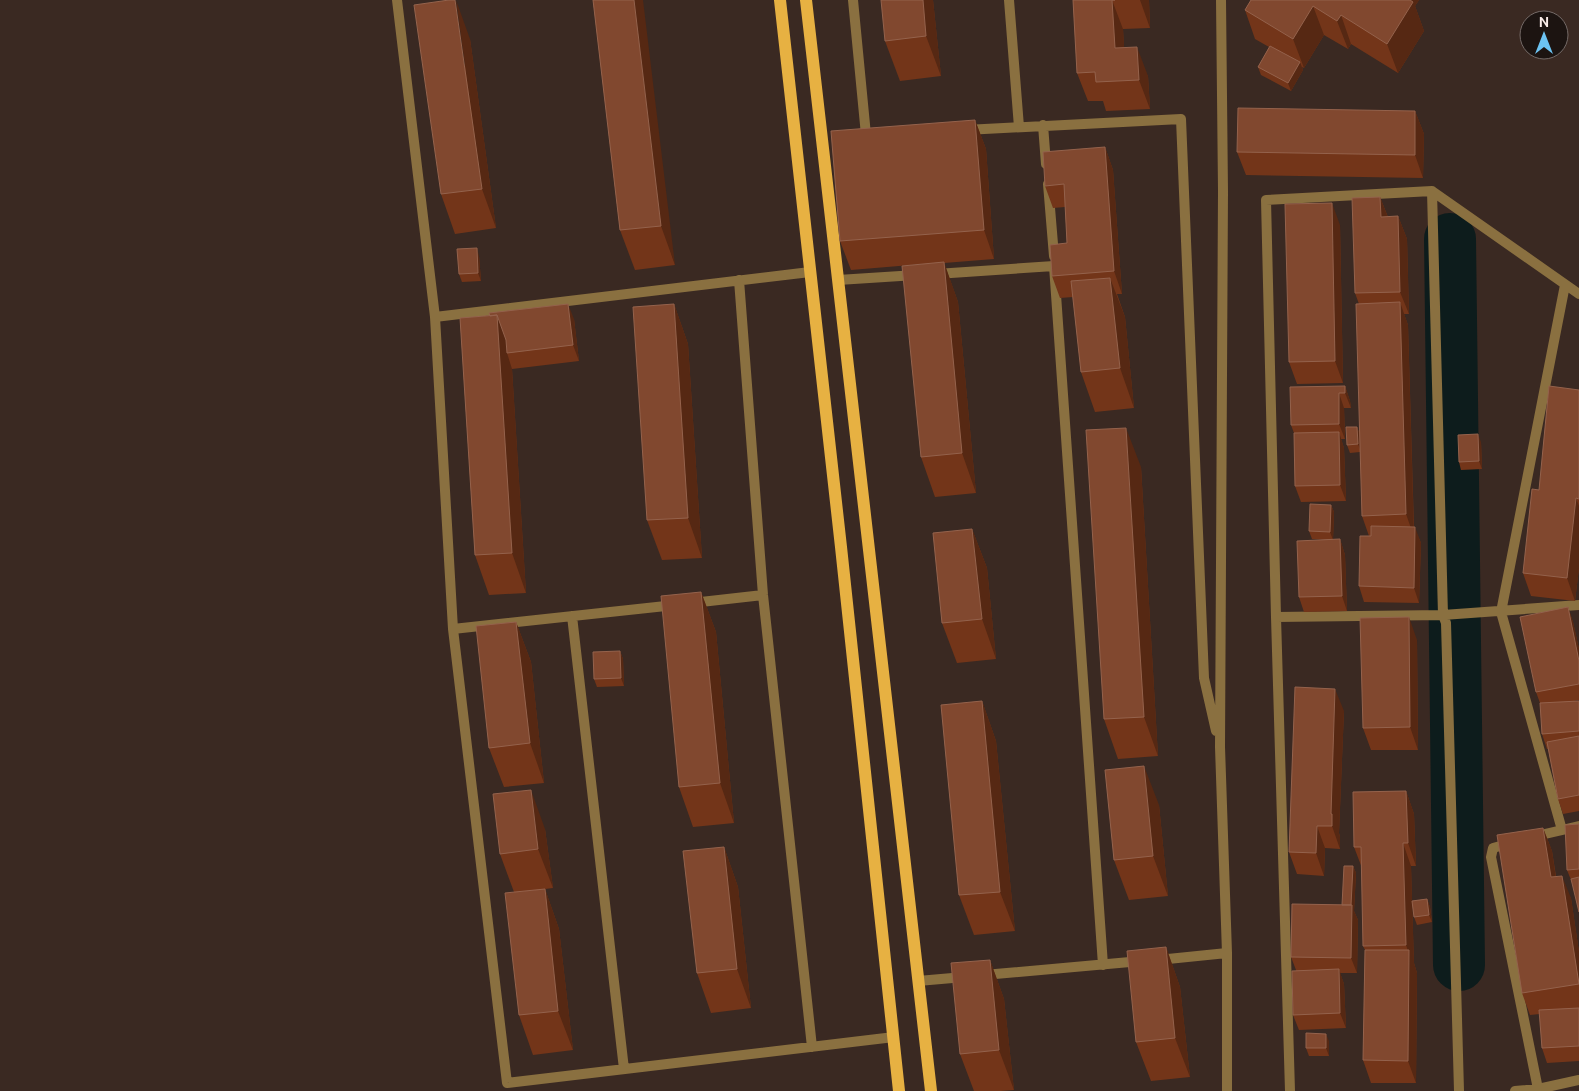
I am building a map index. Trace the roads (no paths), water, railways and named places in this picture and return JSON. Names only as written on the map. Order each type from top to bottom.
[{"type":"main road","points":[[780,0],[899,1091]]},
{"type":"main road","points":[[806,0],[826,138],[838,280],[931,1091]]},
{"type":"street","points":[[397,0],[435,317],[453,628],[507,1083],[894,1037]]},
{"type":"street","points":[[853,0],[866,136]]},
{"type":"street","points":[[1009,0],[1019,127]]},
{"type":"street","points":[[1221,0],[1223,201],[1220,747],[1227,954],[1227,1091]]},
{"type":"street","points":[[952,131],[1181,119],[1204,678],[1220,747]]},
{"type":"street","points":[[1043,125],[1103,965]]},
{"type":"street","points":[[1432,191],[1442,615],[1446,623],[1459,1091]]},
{"type":"street","points":[[1290,1091],[1266,200],[1432,191],[1579,294]]},
{"type":"street","points":[[838,280],[1054,266]]},
{"type":"street","points":[[435,317],[810,272]]},
{"type":"street","points":[[739,280],[763,595],[812,1047]]},
{"type":"street","points":[[1562,830],[1501,612],[1565,285]]},
{"type":"street","points":[[453,628],[763,595]]},
{"type":"street","points":[[1276,617],[1442,615],[1579,605]]},
{"type":"street","points":[[572,616],[624,1069]]},
{"type":"street","points":[[1538,1088],[1491,857],[1493,848],[1498,846],[1579,826]]},
{"type":"street","points":[[918,981],[1227,954]]},
{"type":"street","points":[[1515,1091],[1579,1080]]},
{"type":"waterway","points":[[1450,239],[1459,965]]}]
